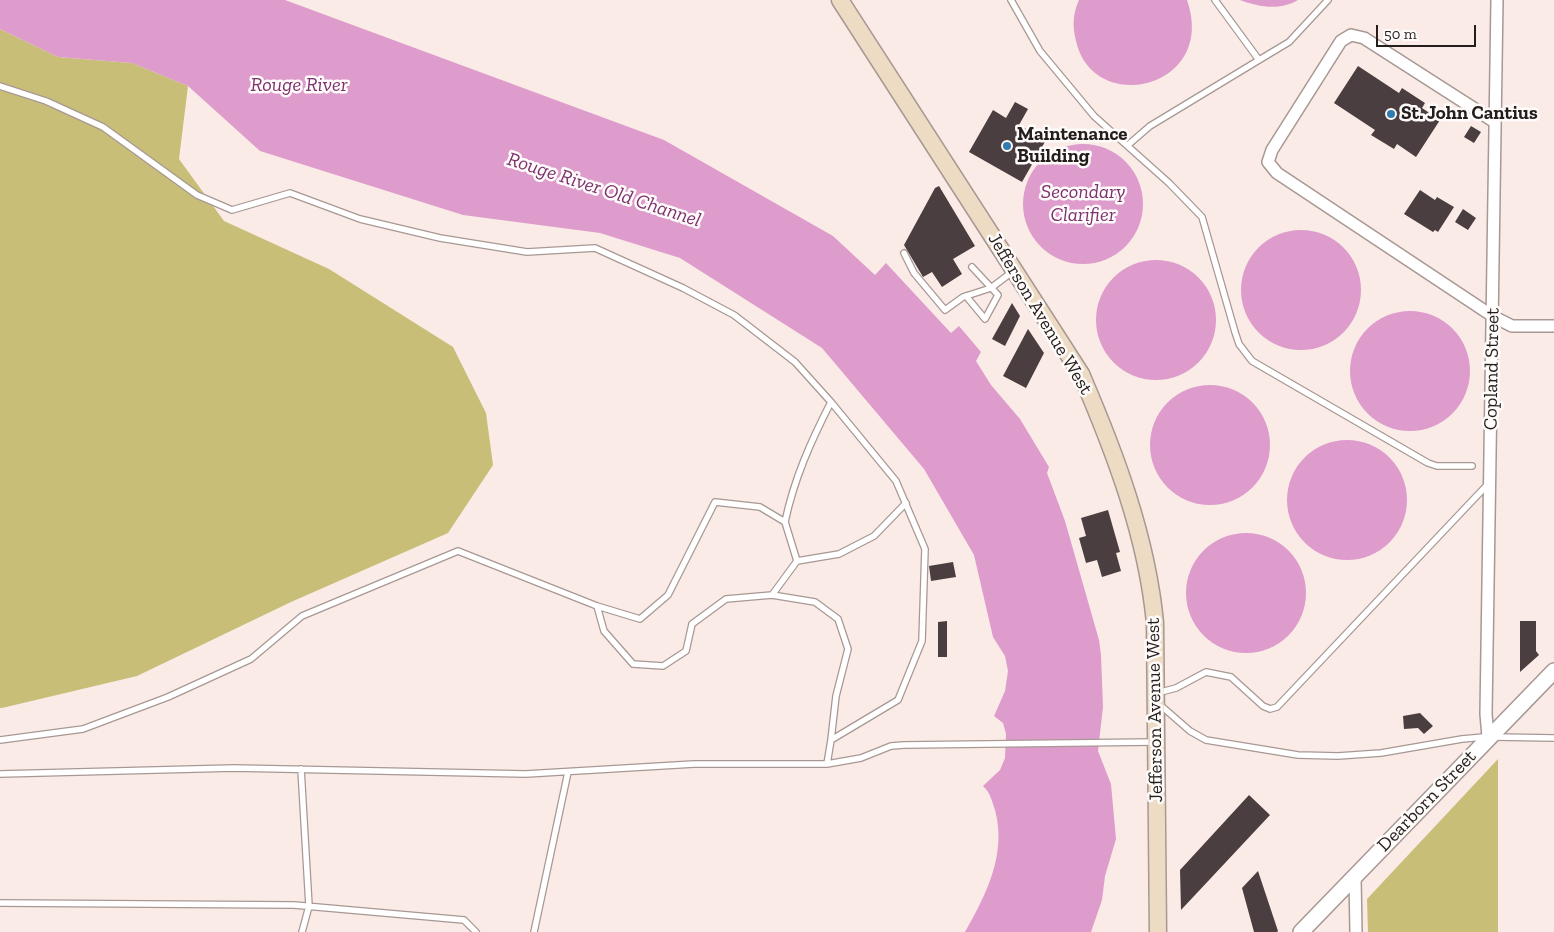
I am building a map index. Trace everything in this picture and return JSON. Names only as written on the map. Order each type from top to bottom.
[{"type":"main road","name":"Jefferson Avenue West","points":[[840,0],[1081,374],[1110,441],[1152,587],[1155,623],[1158,932]]},
{"type":"street","name":"Copland Street","points":[[1488,737],[1486,714],[1494,316],[1497,0]]},
{"type":"street","points":[[1495,122],[1364,38],[1351,35],[1341,41],[1272,150],[1268,162],[1277,172],[1494,316],[1512,326],[1554,326]]},
{"type":"street","name":"Dearborn Street","points":[[1301,932],[1554,670]]},
{"type":"street","points":[[1355,877],[1356,932]]},
{"type":"lane","points":[[1011,0],[1040,51],[1094,116],[1169,183],[1202,217],[1239,344],[1252,361],[1428,463],[1437,466],[1472,466]]},
{"type":"lane","points":[[1215,0],[1259,60]]},
{"type":"lane","points":[[1128,145],[1150,126],[1289,42],[1328,0]]},
{"type":"lane","points":[[0,86],[46,101],[103,127],[197,195],[232,210],[290,193],[360,219],[440,238],[527,252],[595,248],[682,288],[734,315],[796,362],[896,481],[925,549],[922,641],[898,700],[831,740]]},
{"type":"lane","points":[[904,253],[914,273],[945,310],[966,296],[990,288],[1014,270]]},
{"type":"lane","points":[[966,296],[985,319],[998,295],[972,267]]},
{"type":"lane","points":[[797,561],[785,522],[792,490],[811,442],[831,402]]},
{"type":"lane","points":[[1490,482],[1277,707],[1263,706],[1231,678],[1206,672],[1155,697],[1190,731],[1206,740],[1281,754],[1338,756],[1381,754],[1462,739],[1488,737],[1554,738]]},
{"type":"lane","points":[[0,740],[83,729],[168,697],[251,659],[302,616],[458,551],[597,606],[640,619],[668,595],[716,502],[760,507],[785,522]]},
{"type":"lane","points":[[772,595],[797,561],[839,554],[874,536],[906,503]]},
{"type":"lane","points":[[597,606],[604,631],[633,664],[663,666],[686,651],[692,624],[726,599],[772,595],[815,602],[838,619],[848,649],[836,696],[827,764]]},
{"type":"lane","points":[[0,774],[301,769],[526,774],[684,765],[827,764],[869,756],[891,746],[930,744],[1156,742]]},
{"type":"lane","points":[[301,769],[310,906],[302,932]]},
{"type":"lane","points":[[534,932],[568,772]]},
{"type":"lane","points":[[0,903],[310,906],[464,920],[476,932]]},
{"type":"shaded area","points":[[0,29],[58,57],[132,63],[188,86],[179,159],[224,221],[329,269],[453,347],[486,413],[493,465],[448,533],[291,602],[137,676],[2,708],[0,708]]},
{"type":"shaded area","points":[[1498,759],[1498,932],[1368,932],[1367,899]]},
{"type":"water","name":"Rouge River","points":[[0,0],[285,0],[664,140],[833,236],[875,275],[886,263],[951,333],[959,326],[981,352],[976,361],[991,385],[1020,419],[1049,467],[1047,473],[1065,521],[1099,640],[1101,655],[1103,707],[1098,751],[1111,784],[1116,839],[1105,876],[1102,900],[1091,932],[965,932],[987,889],[996,858],[998,826],[989,794],[983,786],[1000,770],[1005,758],[1006,734],[1003,723],[994,716],[1005,691],[1008,671],[1005,656],[993,637],[974,555],[924,469],[822,348],[680,258],[600,233],[463,215],[260,151],[188,86],[132,63],[58,57],[0,29]]},
{"type":"water","points":[[1079,0],[1187,0],[1192,30],[1185,55],[1170,72],[1150,82],[1127,85],[1105,79],[1087,65],[1076,41],[1074,20]]},
{"type":"water","points":[[1240,0],[1298,0],[1284,6],[1269,7]]},
{"type":"water","name":"Secondary Clarifier","points":[[1083,144],[1095,145],[1106,149],[1116,154],[1125,162],[1133,171],[1138,181],[1142,192],[1142,216],[1138,227],[1133,237],[1125,246],[1116,254],[1106,259],[1095,263],[1083,264],[1071,263],[1060,259],[1050,254],[1041,246],[1033,237],[1028,227],[1024,216],[1023,204],[1024,192],[1028,181],[1033,171],[1041,162],[1050,154],[1060,149],[1071,145]]},
{"type":"water","points":[[1301,230],[1313,231],[1324,235],[1334,240],[1343,248],[1351,257],[1356,267],[1360,278],[1360,302],[1356,313],[1351,323],[1343,332],[1334,340],[1324,345],[1313,349],[1301,350],[1289,349],[1278,345],[1268,340],[1259,332],[1251,323],[1246,313],[1242,302],[1241,290],[1242,278],[1246,267],[1251,257],[1259,248],[1268,240],[1278,235],[1289,231]]},
{"type":"water","name":"Secondary Clarifier","points":[[1156,260],[1168,261],[1179,265],[1189,270],[1198,278],[1206,287],[1211,297],[1215,308],[1215,332],[1211,343],[1206,353],[1198,362],[1189,370],[1179,375],[1168,379],[1156,380],[1144,379],[1133,375],[1123,370],[1114,362],[1106,353],[1101,343],[1097,332],[1096,320],[1097,308],[1101,297],[1106,287],[1114,278],[1123,270],[1133,265],[1144,261]]},
{"type":"water","points":[[1410,311],[1422,312],[1433,316],[1443,321],[1452,329],[1460,338],[1465,348],[1469,359],[1469,383],[1465,394],[1460,404],[1452,413],[1443,421],[1433,426],[1422,430],[1410,431],[1398,430],[1387,426],[1377,421],[1368,413],[1360,404],[1355,394],[1351,383],[1350,371],[1351,359],[1355,348],[1360,338],[1368,329],[1377,321],[1387,316],[1398,312]]},
{"type":"water","points":[[1210,385],[1222,386],[1233,390],[1243,395],[1252,403],[1260,412],[1265,422],[1269,433],[1269,457],[1265,468],[1260,478],[1252,487],[1243,495],[1233,500],[1222,504],[1210,505],[1198,504],[1187,500],[1177,495],[1168,487],[1160,478],[1155,468],[1151,457],[1150,445],[1151,433],[1155,422],[1160,412],[1168,403],[1177,395],[1187,390],[1198,386]]},
{"type":"water","points":[[1347,440],[1359,441],[1370,445],[1380,450],[1389,458],[1397,467],[1402,477],[1406,488],[1406,512],[1402,523],[1397,533],[1389,542],[1380,550],[1370,555],[1359,559],[1347,560],[1335,559],[1324,555],[1314,550],[1305,542],[1297,533],[1292,523],[1288,512],[1287,500],[1288,488],[1292,477],[1297,467],[1305,458],[1314,450],[1324,445],[1335,441]]},
{"type":"water","points":[[1246,533],[1258,534],[1269,538],[1279,543],[1288,551],[1296,560],[1301,570],[1305,581],[1305,605],[1301,616],[1296,626],[1288,635],[1279,643],[1269,648],[1258,652],[1246,653],[1234,652],[1223,648],[1213,643],[1204,635],[1196,626],[1191,616],[1187,605],[1186,593],[1187,581],[1191,570],[1196,560],[1204,551],[1213,543],[1223,538],[1234,534]]},
{"type":"building","name":"St. John Cantius","points":[[1358,66],[1399,93],[1402,88],[1425,103],[1422,108],[1440,120],[1416,157],[1397,144],[1394,149],[1371,135],[1375,130],[1334,103]]},
{"type":"building","name":"Maintenance Building","points":[[1015,102],[1028,109],[1019,125],[1046,140],[1022,182],[969,152],[993,110],[1006,118]]},
{"type":"building","points":[[1471,126],[1481,132],[1474,143],[1464,137]]},
{"type":"building","points":[[939,186],[975,246],[953,259],[962,274],[942,287],[932,272],[923,277],[904,245],[935,188]]},
{"type":"building","points":[[1420,190],[1435,200],[1437,197],[1454,207],[1438,232],[1435,230],[1433,232],[1404,214]]},
{"type":"building","points":[[1463,209],[1476,218],[1468,230],[1455,222]]},
{"type":"building","points":[[1012,303],[1020,316],[1005,346],[992,339]]},
{"type":"building","points":[[1028,329],[1044,353],[1026,388],[1003,376]]},
{"type":"building","points":[[1108,510],[1120,552],[1116,553],[1121,571],[1102,577],[1097,560],[1086,563],[1079,538],[1086,536],[1081,518]]},
{"type":"building","points":[[953,562],[956,577],[931,581],[929,566]]},
{"type":"building","points":[[947,621],[947,657],[938,657],[938,622]]},
{"type":"building","points":[[1520,621],[1536,621],[1536,651],[1539,655],[1520,672]]},
{"type":"building","points":[[1420,713],[1433,726],[1424,734],[1418,728],[1404,729],[1403,716]]},
{"type":"building","points":[[1249,795],[1270,815],[1181,910],[1180,870]]},
{"type":"building","points":[[1258,871],[1277,932],[1254,932],[1242,888]]},
{"type":"place","name":"St. John Cantius","points":[[1391,114]]},
{"type":"place","name":"Maintenance Building","points":[[1007,146]]},
{"type":"water label","name":"Rouge River Old Channel","points":[[604,190]]}]
